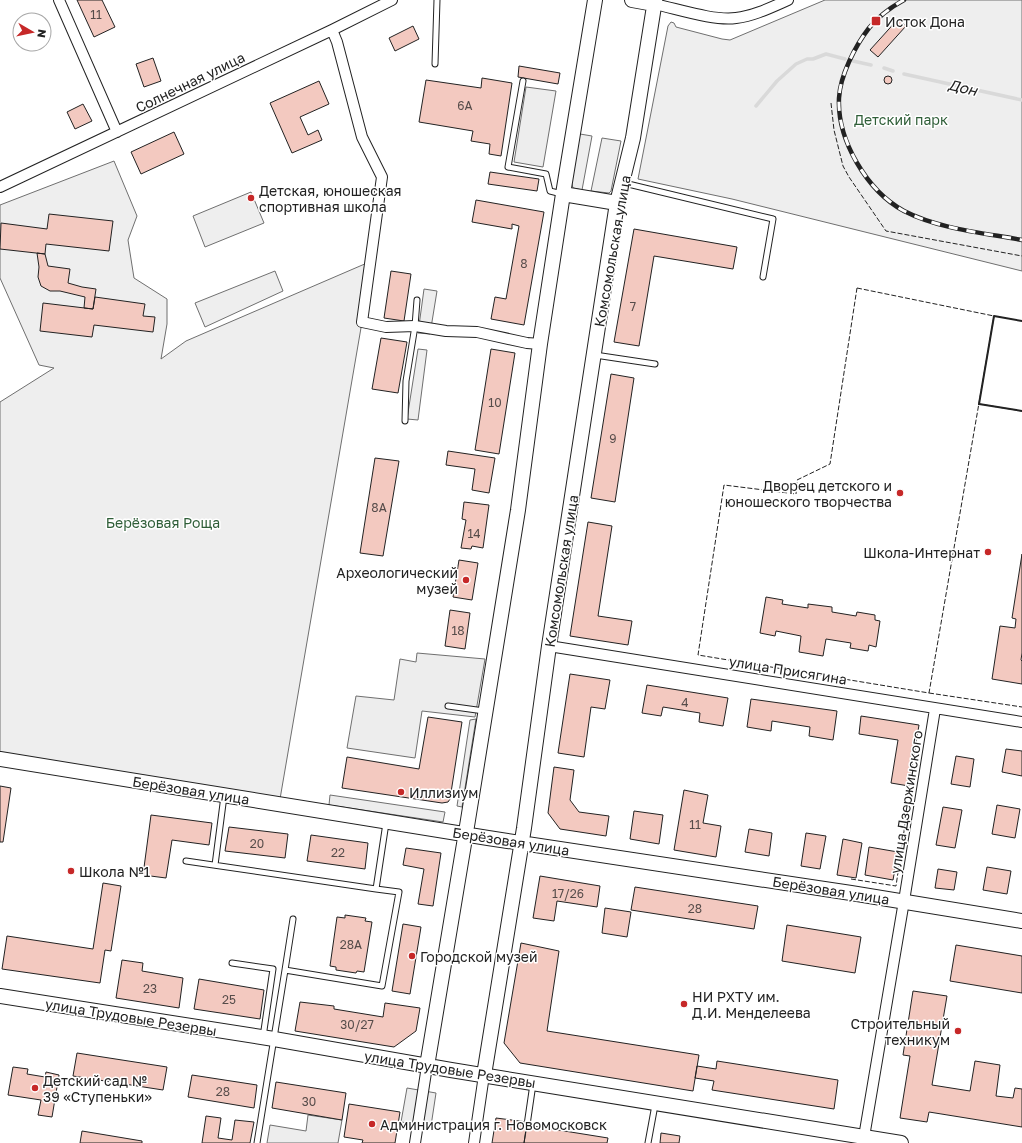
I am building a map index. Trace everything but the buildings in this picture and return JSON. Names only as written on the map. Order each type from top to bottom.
[{"type":"main road","points":[[427,1066],[518,510],[540,344],[595,0]]},
{"type":"main road","points":[[632,0],[655,2]]},
{"type":"main road","name":"Комсомольская улица","points":[[484,1075],[522,842],[549,646],[617,203],[633,138],[655,2]]},
{"type":"main road","points":[[563,194],[617,203]]},
{"type":"main road","name":"Берёзовая улица","points":[[0,759],[386,822],[904,901],[1022,921]]},
{"type":"main road","name":"улица Трудовые Резервы","points":[[0,996],[268,1038],[859,1138],[901,1143]]},
{"type":"street","points":[[59,0],[117,132]]},
{"type":"street","name":"Солнечная улица","points":[[0,188],[392,0]]},
{"type":"street","points":[[655,2],[712,17],[734,19],[750,15],[788,0]]},
{"type":"street","points":[[332,30],[337,42],[362,137],[382,177],[362,322],[386,327],[415,326],[446,331],[477,332],[527,343],[540,344]]},
{"type":"street","name":"улица Присягина","points":[[549,646],[1022,722]]},
{"type":"street","name":"улица Дзержинского","points":[[859,1138],[904,901],[935,709]]},
{"type":"street","points":[[415,1143],[427,1066]]},
{"type":"street","name":"Комсомольская улица","points":[[474,1143],[484,1075]]},
{"type":"lane","points":[[435,64],[437,0]]},
{"type":"lane","points":[[523,81],[508,167],[546,174],[550,191],[563,194]]},
{"type":"lane","points":[[623,183],[773,218],[762,277]]},
{"type":"lane","points":[[405,421],[406,381],[415,326],[417,300]]},
{"type":"lane","points":[[594,355],[655,364]]},
{"type":"lane","points":[[448,706],[485,712]]},
{"type":"lane","points":[[215,865],[225,795]]},
{"type":"lane","points":[[376,889],[386,822]]},
{"type":"lane","points":[[186,861],[399,892],[382,986],[285,970]]},
{"type":"lane","points":[[268,1038],[285,970],[293,919]]},
{"type":"lane","points":[[232,963],[273,969],[268,1038],[257,1143]]},
{"type":"lane","points":[[527,1125],[534,1083]]},
{"type":"lane","points":[[648,1143],[655,1103]]},
{"type":"green space","name":"Детский парк","points":[[825,0],[1022,0],[1022,271],[732,199],[638,179],[668,26],[671,22],[674,23],[676,27],[730,40]]},
{"type":"green space","points":[[580,134],[592,136],[582,190],[573,188],[571,181]]},
{"type":"green space","points":[[602,138],[621,141],[611,191],[609,193],[591,191]]},
{"type":"green space","name":"Берёзовая Роща","points":[[114,161],[137,216],[128,240],[134,278],[167,299],[167,324],[161,359],[186,341],[367,263],[362,322],[280,799],[0,756],[0,402],[54,368],[39,365],[0,278],[0,205]]},
{"type":"green space","points":[[251,192],[264,223],[205,247],[193,216]]},
{"type":"green space","points":[[275,271],[283,291],[205,327],[195,303]]},
{"type":"shaded area","points":[[526,87],[556,91],[543,167],[514,162]]},
{"type":"shaded area","points":[[424,289],[437,291],[430,334],[418,333]]},
{"type":"shaded area","points":[[418,349],[427,350],[418,420],[407,419]]},
{"type":"shaded area","points":[[417,653],[485,659],[475,717],[422,711],[415,758],[347,748],[356,696],[394,700],[400,659],[416,662]]},
{"type":"shaded area","points":[[476,719],[462,807],[457,806],[470,720]]},
{"type":"shaded area","points":[[330,795],[445,812],[443,822],[329,805]]},
{"type":"shaded area","points":[[407,1088],[436,1093],[431,1126],[401,1122]]},
{"type":"shaded area","points":[[308,1115],[342,1120],[338,1143],[267,1143],[270,1125],[306,1131]]},
{"type":"waterway","name":"Дон","points":[[756,106],[777,81],[796,64],[807,59],[813,59],[826,54],[845,59]]},
{"type":"waterway","name":"Дон","points":[[853,61],[871,65]]},
{"type":"waterway","name":"Дон","points":[[884,68],[893,71]]},
{"type":"waterway","name":"Дон","points":[[904,74],[1022,100]]},
{"type":"railway","points":[[904,0],[885,12],[869,28],[859,43],[845,71],[839,98],[843,131],[849,147],[857,163],[878,191],[904,211],[947,226],[1022,240]]},
{"type":"fence","points":[[831,103],[834,130],[843,166],[886,231],[1022,256]]},
{"type":"fence","points":[[857,288],[994,316],[929,693],[698,655],[724,485],[796,494],[797,480],[830,464],[857,288]]},
{"type":"fence","points":[[978,405],[1022,411]]},
{"type":"fence","points":[[929,693],[1022,707]]},
{"type":"fence","points":[[851,879],[896,886],[908,804]]},
{"type":"wall","points":[[1022,321],[994,316],[979,404],[1022,411]]},
{"type":"place","name":"Исток Дона","points":[[876,21]]},
{"type":"place","name":"Детская, юношеская спортивная школа","points":[[251,198]]},
{"type":"place","name":"Дворец детского и юношеского творчества","points":[[900,493]]},
{"type":"place","name":"Школа-Интернат","points":[[988,552]]},
{"type":"place","name":"Археологический музей","points":[[466,580]]},
{"type":"place","name":"Иллизиум","points":[[401,792]]},
{"type":"place","name":"Школа №1","points":[[71,871]]},
{"type":"place","name":"Городской музей","points":[[412,956]]},
{"type":"place","name":"НИ РХТУ им. Д.И. Менделеева","points":[[684,1004]]},
{"type":"place","name":"Строительный техникум","points":[[958,1031]]},
{"type":"place","name":"Детский сад № 39 «Ступеньки»","points":[[35,1088]]},
{"type":"place","name":"Администрация г. Новомосковск","points":[[372,1124]]}]
